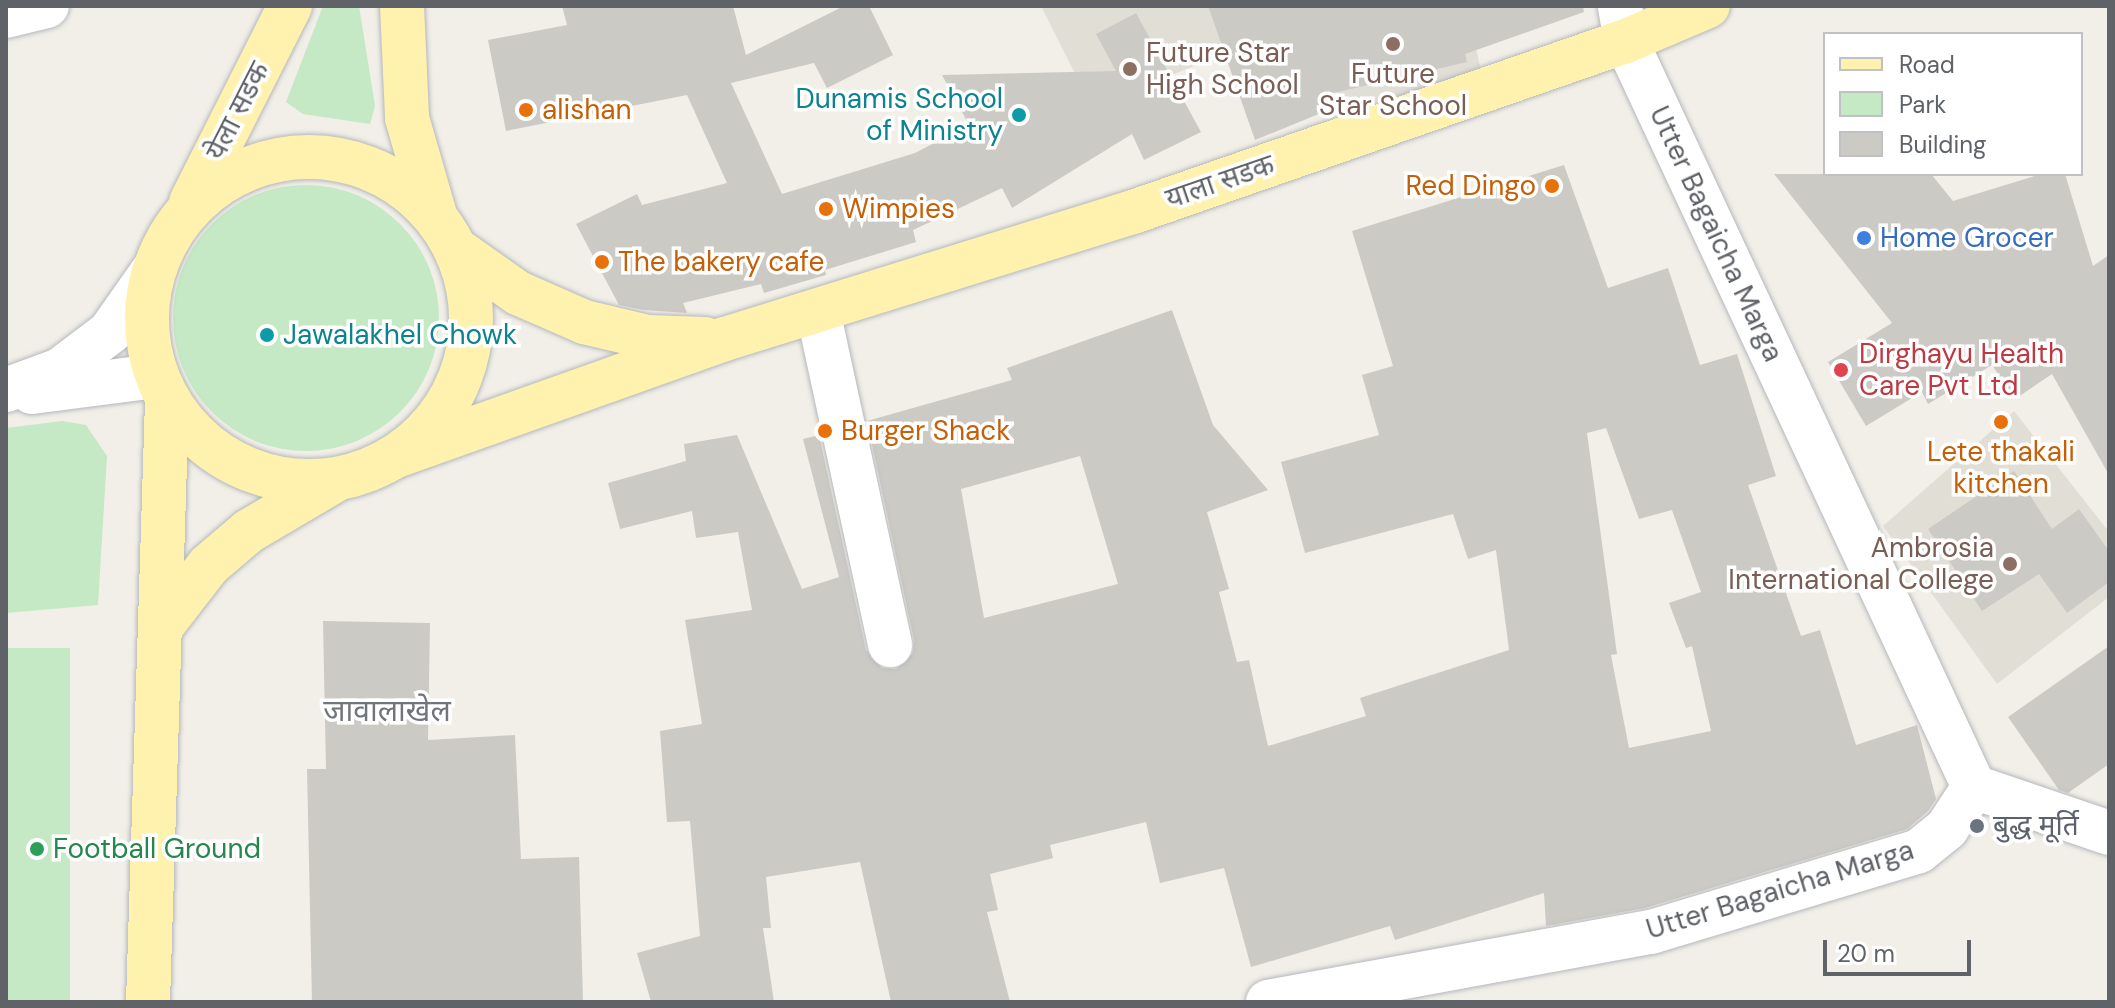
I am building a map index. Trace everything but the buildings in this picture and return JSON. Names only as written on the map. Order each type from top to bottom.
[{"type":"main road","name":"येला सडक","points":[[185,215],[290,6]]},
{"type":"main road","points":[[161,627],[209,565],[249,531],[339,479],[396,456],[439,416],[465,364],[472,307],[407,118],[402,6]]},
{"type":"main road","name":"याला सडक","points":[[396,456],[725,339],[1148,207],[1623,24],[1708,6]]},
{"type":"main road","points":[[148,1002],[161,627],[162,388],[147,303],[155,268],[185,215],[220,183],[263,162],[311,156],[372,170],[401,184],[446,233],[518,293],[584,322],[648,337],[725,339]]},
{"type":"main road","points":[[162,388],[199,439],[240,466],[289,481],[339,479]]},
{"type":"street","points":[[6,16],[47,6]]},
{"type":"street","name":"Utter Bagaicha Marga","points":[[1275,1001],[1651,932],[1904,855],[1947,828],[1974,787],[1623,24]]},
{"type":"street","points":[[6,392],[60,370],[110,332],[155,268]]},
{"type":"street","points":[[818,311],[890,645]]},
{"type":"street","points":[[6,392],[162,388]]},
{"type":"street","points":[[1974,787],[2109,833]]},
{"type":"shaded area","name":"Future Star High School","points":[[1041,6],[1279,6],[1283,30],[1092,107]]},
{"type":"shaded area","name":"Future Star School","points":[[1467,6],[1482,75],[1346,109],[1294,14]]},
{"type":"shaded area","name":"Ambrosia International College","points":[[2014,411],[2109,532],[2109,597],[1997,684],[1883,526]]},
{"type":"green space","points":[[323,6],[359,6],[375,106],[370,124],[303,114],[286,102]]},
{"type":"green space","points":[[306,185],[357,195],[380,207],[400,224],[417,244],[429,267],[439,318],[429,369],[417,392],[400,412],[380,429],[357,441],[306,451],[255,441],[232,429],[212,412],[195,392],[183,369],[173,318],[183,267],[195,244],[212,224],[232,207],[255,195]]},
{"type":"green space","points":[[62,421],[86,425],[107,456],[98,605],[6,613],[6,428]]},
{"type":"green space","name":"Football Ground","points":[[6,648],[70,648],[70,1002],[6,1002]]},
{"type":"place","name":"Future Star School","points":[[1393,44]]},
{"type":"place","name":"Future Star High School","points":[[1130,69]]},
{"type":"place","name":"alishan","points":[[526,110]]},
{"type":"place","name":"Dunamis School of Ministry","points":[[1019,115]]},
{"type":"place","name":"Red Dingo","points":[[1552,186]]},
{"type":"place","name":"Wimpies","points":[[826,209]]},
{"type":"place","name":"Home Grocer","points":[[1864,238]]},
{"type":"place","name":"The bakery cafe","points":[[602,262]]},
{"type":"place","name":"Jawalakhel Chowk","points":[[267,335]]},
{"type":"place","name":"Dirghayu Health Care Pvt Ltd","points":[[1841,370]]},
{"type":"place","name":"Lete thakali kitchen","points":[[2001,422]]},
{"type":"place","name":"Burger Shack","points":[[825,431]]},
{"type":"place","name":"Ambrosia International College","points":[[2010,564]]},
{"type":"place","name":"बुद्ध मूर्ति","points":[[1977,826]]},
{"type":"place","name":"Football Ground","points":[[37,849]]},
{"type":"district","name":"जावालाखेल","points":[[387,711]]}]
